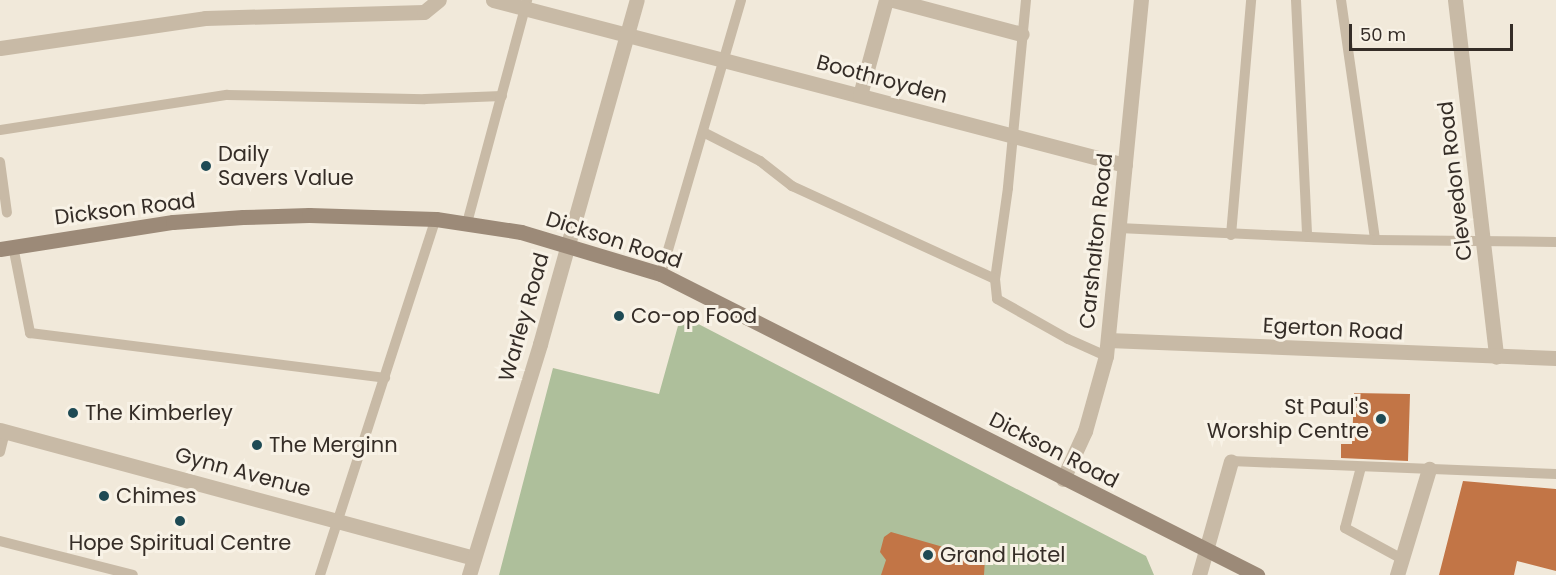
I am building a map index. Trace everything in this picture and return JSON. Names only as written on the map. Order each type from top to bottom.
[{"type":"street","points":[[0,48],[205,18],[424,6],[439,0]]},
{"type":"street","name":"Boothroyden","points":[[493,0],[526,4],[1125,165]]},
{"type":"street","name":"Warley Road","points":[[469,575],[540,344],[566,244],[637,0]]},
{"type":"street","points":[[860,95],[886,0]]},
{"type":"street","points":[[893,0],[1022,34]]},
{"type":"street","name":"Carshalton Road","points":[[1063,479],[1085,431],[1107,348],[1141,0]]},
{"type":"street","name":"Clevedon Road","points":[[1455,0],[1496,357]]},
{"type":"street","name":"Dickson Road","points":[[7,248],[173,222],[243,217],[309,215],[436,219],[521,232],[661,273],[1063,479],[1257,575]]},
{"type":"street","name":"Egerton Road","points":[[1107,348],[1556,358]]},
{"type":"street","name":"Gynn Avenue","points":[[3,431],[75,448],[474,558]]},
{"type":"street","points":[[1199,575],[1231,461]]},
{"type":"street","points":[[1397,575],[1429,469]]},
{"type":"lane","points":[[661,273],[741,0]]},
{"type":"lane","points":[[1026,0],[995,279],[996,298],[1068,339],[1107,348]]},
{"type":"lane","points":[[1231,235],[1251,0]]},
{"type":"lane","points":[[1296,0],[1307,237]]},
{"type":"lane","points":[[1341,0],[1375,240]]},
{"type":"lane","points":[[467,223],[526,4]]},
{"type":"lane","points":[[0,130],[227,95],[425,99],[502,96]]},
{"type":"lane","points":[[703,132],[760,161],[792,186],[995,279]]},
{"type":"lane","points":[[0,162],[7,213]]},
{"type":"lane","points":[[320,575],[436,219]]},
{"type":"lane","points":[[1119,228],[1375,240],[1556,242]]},
{"type":"lane","points":[[7,248],[30,333],[385,378]]},
{"type":"lane","points":[[0,452],[3,431]]},
{"type":"lane","points":[[1231,461],[1556,474]]},
{"type":"lane","points":[[1361,467],[1345,528],[1402,559]]},
{"type":"lane","points":[[0,541],[133,575]]},
{"type":"green space","points":[[681,315],[1146,556],[1154,575],[499,575],[553,368],[659,394]]},
{"type":"building","name":"St Paul's Worship Centre","points":[[1354,393],[1410,394],[1408,461],[1341,458],[1341,444],[1352,444]]},
{"type":"building","points":[[1463,481],[1556,489],[1556,571],[1517,561],[1514,575],[1439,575]]},
{"type":"building","name":"Grand Hotel","points":[[891,532],[985,559],[984,575],[881,575],[886,560],[880,552],[884,537]]},
{"type":"place","name":"Daily Savers Value","points":[[206,166]]},
{"type":"place","name":"Co-op Food","points":[[619,316]]},
{"type":"place","name":"The Kimberley","points":[[73,413]]},
{"type":"place","name":"St Paul's Worship Centre","points":[[1381,419]]},
{"type":"place","name":"The Merginn","points":[[257,445]]},
{"type":"place","name":"Chimes","points":[[104,496]]},
{"type":"place","name":"Hope Spiritual Centre","points":[[180,521]]},
{"type":"place","name":"Grand Hotel","points":[[928,555]]}]
